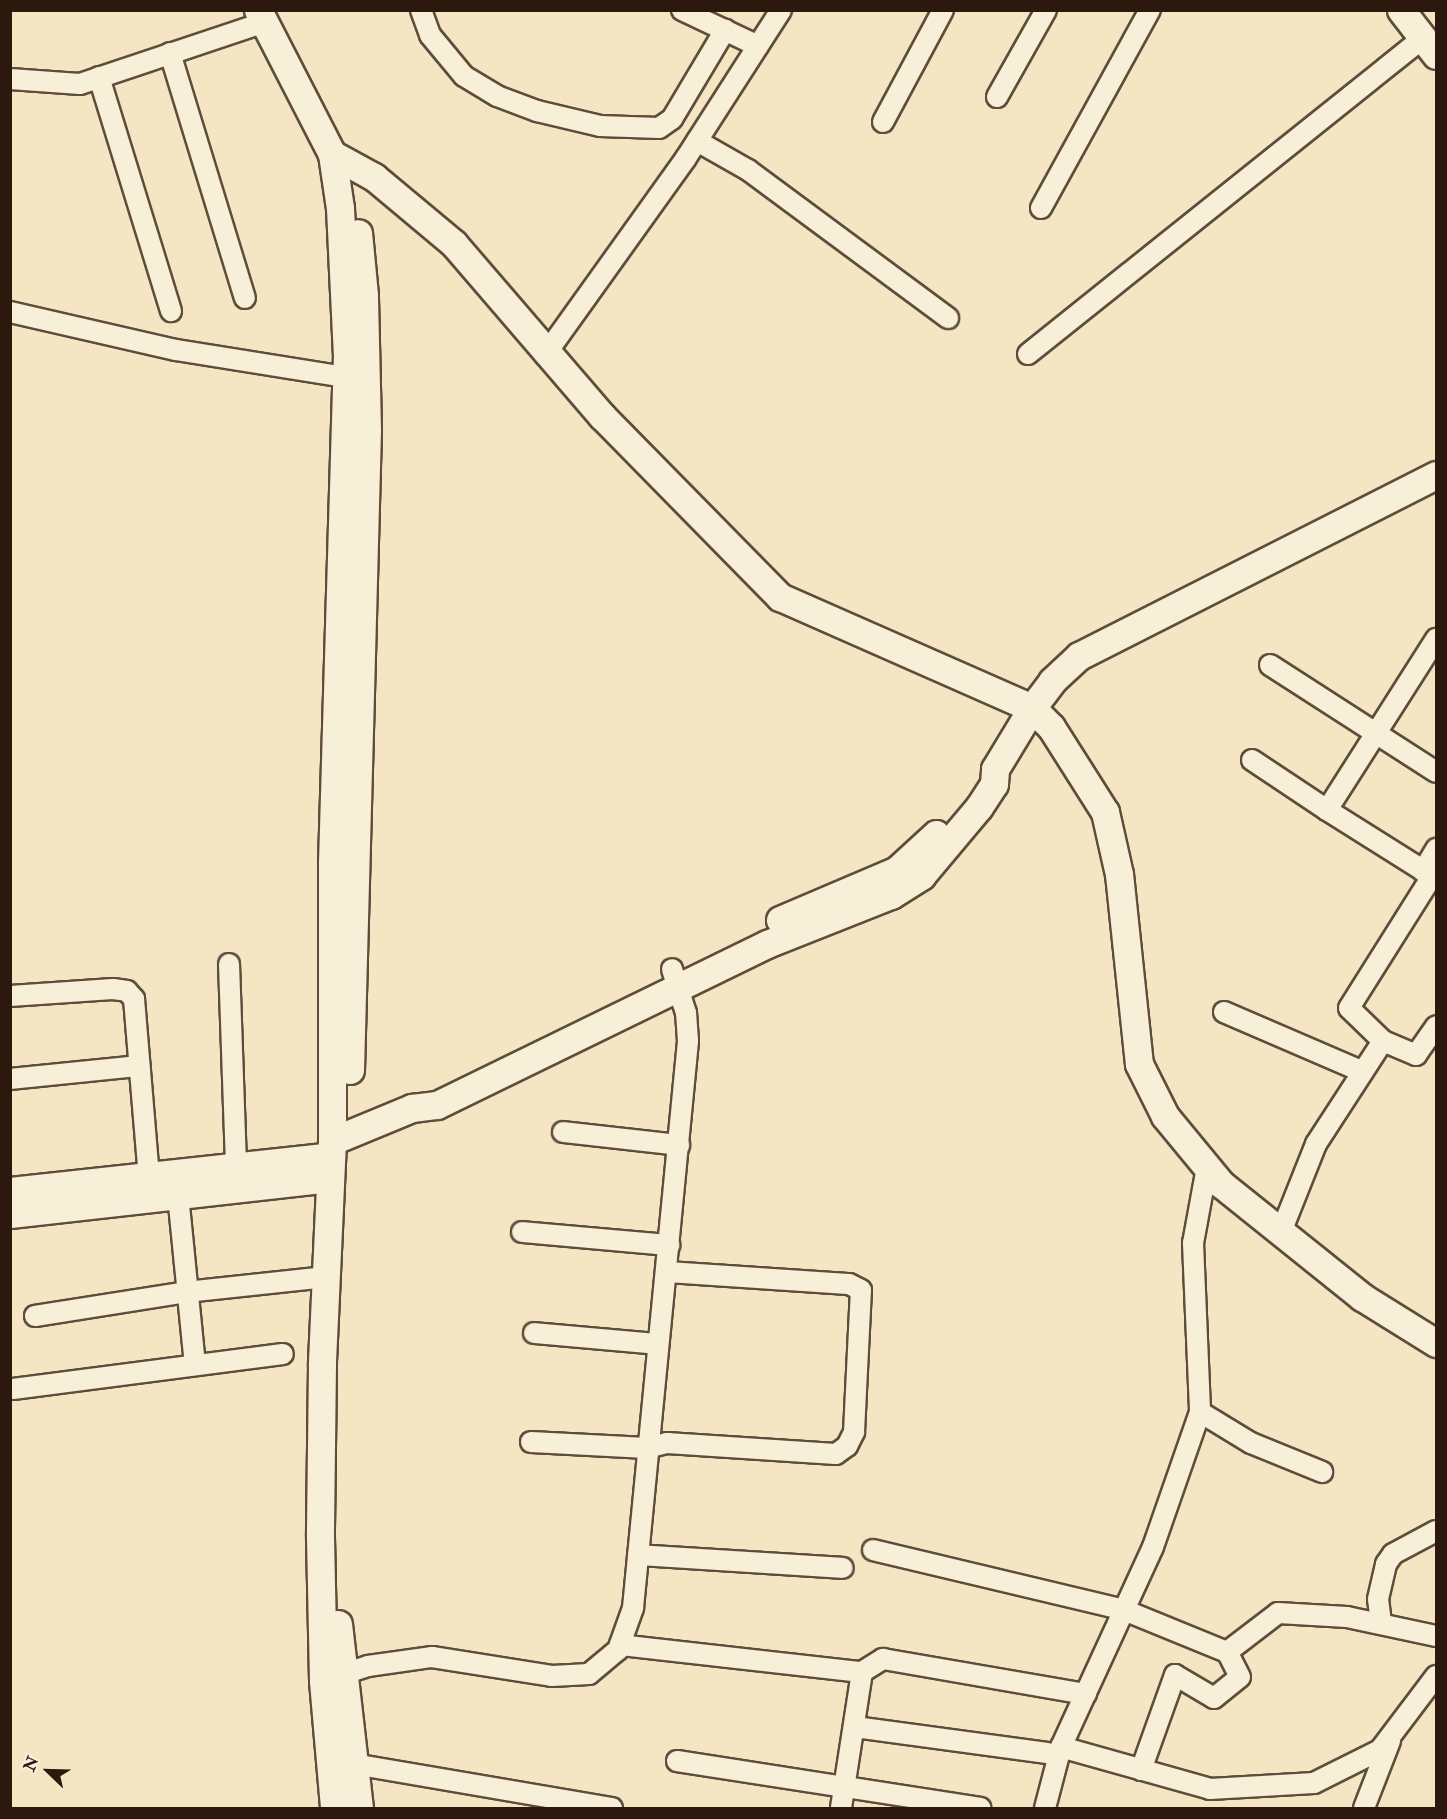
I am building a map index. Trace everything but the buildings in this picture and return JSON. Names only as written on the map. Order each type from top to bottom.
[{"type":"street","points":[[421,10],[430,34],[464,76],[498,96],[537,111],[600,126],[658,128],[672,119],[725,30]]},
{"type":"street","points":[[682,10],[758,46]]},
{"type":"street","points":[[545,355],[697,141],[781,10]]},
{"type":"street","points":[[883,122],[943,10]]},
{"type":"street","points":[[997,98],[1046,10]]},
{"type":"street","points":[[1041,208],[1150,10]]},
{"type":"street","points":[[1028,354],[1430,46],[1401,10]]},
{"type":"street","points":[[10,79],[53,84],[80,84],[170,53],[268,14],[340,157],[340,208],[357,379],[332,862],[339,1365],[337,1613],[332,1678]]},
{"type":"street","points":[[170,53],[245,298]]},
{"type":"street","points":[[99,77],[171,311]]},
{"type":"street","points":[[697,141],[748,170],[948,318]]},
{"type":"street","points":[[340,157],[412,206],[454,244],[545,355],[780,597],[1032,708],[1051,727],[1105,812],[1119,874],[1139,1064],[1165,1116],[1221,1184],[1362,1297],[1437,1343]]},
{"type":"street","points":[[10,312],[176,350],[357,379]]},
{"type":"street","points":[[10,1191],[150,1189],[178,1195],[335,1153],[412,1108],[435,1085],[675,978],[897,870],[933,838],[979,778],[995,769],[1032,708],[1052,681],[1078,656],[1437,475]]},
{"type":"street","points":[[1326,810],[1375,734],[1429,666],[1437,639]]},
{"type":"street","points":[[1270,666],[1437,772]]},
{"type":"street","points":[[1252,760],[1326,810],[1431,875]]},
{"type":"street","points":[[1437,849],[1431,875],[1349,1008],[1383,1041],[1416,1055],[1437,1026]]},
{"type":"street","points":[[229,964],[236,1165]]},
{"type":"street","points":[[332,1678],[399,1660],[432,1657],[552,1676],[589,1674],[620,1645],[633,1608],[647,1448],[679,1145],[688,1024],[675,978]]},
{"type":"street","points":[[10,996],[127,991],[134,999],[150,1189]]},
{"type":"street","points":[[1224,1012],[1363,1072]]},
{"type":"street","points":[[1281,1232],[1316,1144],[1383,1041]]},
{"type":"street","points":[[10,1078],[139,1066]]},
{"type":"street","points":[[563,1132],[679,1145]]},
{"type":"street","points":[[10,1214],[150,1189],[236,1165],[335,1153]]},
{"type":"street","points":[[334,1809],[339,1762],[320,1536],[326,1277],[335,1153]]},
{"type":"street","points":[[1045,1809],[1054,1750],[1086,1694],[1153,1547],[1200,1412],[1193,1243],[1207,1167]]},
{"type":"street","points":[[178,1195],[195,1365]]},
{"type":"street","points":[[522,1232],[669,1245]]},
{"type":"street","points":[[531,1442],[647,1448],[668,1443],[836,1454],[847,1446],[854,1432],[861,1290],[849,1284],[666,1272]]},
{"type":"street","points":[[35,1316],[186,1292],[326,1277]]},
{"type":"street","points":[[534,1333],[658,1344]]},
{"type":"street","points":[[13,1389],[284,1354]]},
{"type":"street","points":[[1200,1412],[1251,1443],[1323,1472]]},
{"type":"street","points":[[1381,1623],[1378,1599],[1386,1564],[1393,1554],[1437,1531]]},
{"type":"street","points":[[873,1550],[1124,1610],[1227,1652],[1240,1677],[1214,1698],[1175,1675],[1141,1770]]},
{"type":"street","points":[[638,1555],[843,1568]]},
{"type":"street","points":[[1227,1652],[1278,1613],[1381,1623],[1437,1636]]},
{"type":"street","points":[[620,1645],[862,1672],[883,1659],[1086,1694]]},
{"type":"street","points":[[841,1809],[862,1672]]},
{"type":"street","points":[[855,1727],[1054,1750],[1210,1789],[1314,1783],[1380,1750],[1437,1676]]},
{"type":"street","points":[[1364,1809],[1392,1734]]},
{"type":"street","points":[[677,1761],[980,1809]]},
{"type":"street","points":[[339,1762],[359,1809]]},
{"type":"street","points":[[339,1762],[612,1809]]}]
